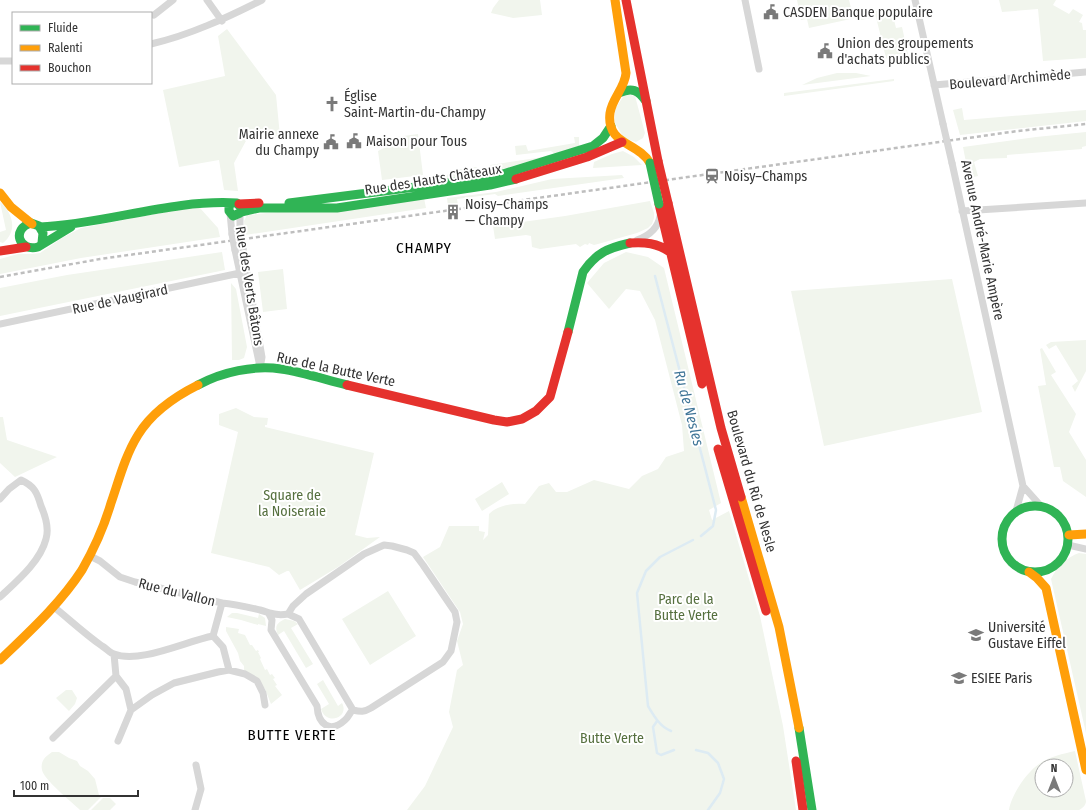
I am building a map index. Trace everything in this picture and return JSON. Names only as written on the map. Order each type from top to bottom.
[{"type":"street","points":[[154,15],[173,0]]},
{"type":"street","points":[[207,0],[222,20]]},
{"type":"street","points":[[152,44],[177,37],[222,20],[262,0]]},
{"type":"street","points":[[615,0],[626,73],[624,84],[611,108],[611,126],[615,134],[622,142],[644,154],[654,162]]},
{"type":"street","points":[[626,0],[644,87],[654,162],[670,252],[712,425],[771,631],[791,728],[803,810]]},
{"type":"street","points":[[745,0],[759,69]]},
{"type":"street","name":"Avenue André-Marie Ampère","points":[[915,0],[1023,486],[1016,511]]},
{"type":"street","points":[[0,61],[12,61]]},
{"type":"street","name":"Boulevard Archimède","points":[[934,85],[1086,72]]},
{"type":"street","points":[[619,93],[625,90],[633,89],[639,92],[646,101]]},
{"type":"street","points":[[622,142],[639,145],[646,143],[650,125]]},
{"type":"street","name":"Rue des Hauts Châteaux","points":[[235,210],[450,184],[503,174],[593,146],[603,138],[611,126]]},
{"type":"street","name":"Rue des Hauts Châteaux","points":[[36,225],[75,225],[179,206],[212,203],[235,210],[260,208],[337,208],[505,182],[587,157],[622,142]]},
{"type":"street","points":[[0,193],[11,207],[36,225],[44,235],[42,243],[35,248],[26,247],[2,250]]},
{"type":"street","points":[[962,211],[1086,203]]},
{"type":"street","name":"Rue de la Butte Verte","points":[[0,660],[63,597],[90,556],[104,526],[129,452],[136,439],[155,415],[168,404],[195,386],[229,373],[260,368],[281,369],[494,420],[507,422],[522,419],[540,408],[552,391],[583,272],[590,262],[600,253],[643,238],[654,229],[659,221],[663,206]]},
{"type":"street","name":"Boulevard du Rû de Nesle","points":[[663,206],[721,428],[766,578],[779,627],[797,715],[812,810]]},
{"type":"street","points":[[11,207],[20,232],[20,240],[26,247]]},
{"type":"street","name":"Rue des Verts Bâtons","points":[[235,210],[262,357],[260,368]]},
{"type":"street","name":"Rue des Verts Bâtons","points":[[235,210],[232,234],[260,368]]},
{"type":"street","points":[[2,250],[24,227],[36,225]]},
{"type":"street","name":"Rue des Hauts Châteaux","points":[[42,243],[75,225]]},
{"type":"street","points":[[630,243],[654,243],[670,252]]},
{"type":"street","name":"Rue de Vaugirard","points":[[0,324],[240,273]]},
{"type":"street","name":"Rue des Verts Bâtons","points":[[242,371],[252,364],[255,359],[255,345]]},
{"type":"street","name":"Rue des Verts Bâtons","points":[[262,357],[270,367],[281,369]]},
{"type":"street","points":[[0,499],[21,480],[28,483],[34,488],[37,494],[47,525],[47,538],[41,551],[25,572],[0,597]]},
{"type":"street","name":"Avenue André-Marie Ampère","points":[[1023,486],[1040,505]]},
{"type":"street","points":[[1046,588],[1029,572],[1019,568],[1010,560],[1004,551],[1002,540],[1003,529],[1008,519],[1016,511],[1023,507],[1040,505],[1050,508],[1059,515],[1066,524],[1069,535],[1066,554],[1050,572],[1046,588],[1086,770]]},
{"type":"street","points":[[1069,535],[1086,534]]},
{"type":"street","points":[[384,545],[407,550],[414,553],[455,612],[457,622],[451,651],[443,662],[371,708],[364,712],[354,710],[299,619],[288,614],[293,606],[306,594],[364,554],[384,545]]},
{"type":"street","points":[[1068,545],[1086,549]]},
{"type":"street","name":"Rue du Vallon","points":[[90,556],[100,561],[120,577],[222,603],[263,611],[269,614],[288,614]]},
{"type":"street","points":[[1029,572],[1038,572],[1054,567]]},
{"type":"street","points":[[213,636],[222,603]]},
{"type":"street","points":[[54,607],[74,625],[114,654],[146,656],[213,636]]},
{"type":"street","points":[[269,614],[272,620],[271,630],[317,706],[318,714],[322,723],[326,726],[335,726],[347,719],[354,710]]},
{"type":"street","points":[[213,636],[223,647],[229,670]]},
{"type":"street","points":[[114,654],[116,676],[126,689],[131,710]]},
{"type":"street","points":[[118,741],[131,710],[152,695],[174,684],[229,670],[245,674],[257,681],[263,693],[265,705]]},
{"type":"street","points":[[53,738],[116,676]]},
{"type":"street","points":[[195,810],[201,789],[196,765]]},
{"type":"green space","points":[[499,0],[540,0],[542,15],[513,18],[491,13]]},
{"type":"green space","points":[[797,0],[849,0],[853,16],[891,8],[896,28],[902,27],[910,63],[904,65],[903,61],[899,66],[886,58],[876,17],[861,20],[860,17],[809,28],[807,19],[801,20]]},
{"type":"green space","points":[[999,0],[1056,0],[1053,5],[1069,14],[1073,9],[1083,15],[1079,22],[1082,23],[1083,30],[1086,30],[1086,58],[1043,61],[1038,9],[1002,12]]},
{"type":"green space","points":[[227,29],[276,95],[280,136],[247,139],[234,163],[238,191],[224,190],[219,160],[179,167],[163,90],[225,76],[218,36]]},
{"type":"green space","points":[[837,73],[856,73],[871,76],[802,85],[817,78]]},
{"type":"green space","points":[[894,79],[894,81],[784,96],[784,93]]},
{"type":"green space","points":[[625,94],[635,96],[645,133],[643,138],[636,142],[624,138],[615,123],[615,109]]},
{"type":"green space","points":[[962,108],[964,120],[1086,110],[1086,121],[960,135],[953,110]]},
{"type":"green space","points":[[1086,132],[1086,146],[1082,147],[1082,149],[1007,155],[1007,158],[980,159],[974,162],[978,176],[969,178],[963,147]]},
{"type":"green space","points":[[418,134],[423,175],[382,180],[378,151],[386,147],[389,138]]},
{"type":"green space","points":[[574,137],[579,137],[579,146],[555,154],[551,151],[516,155],[515,146],[526,145],[528,151],[575,143]]},
{"type":"green space","points":[[623,151],[634,157],[642,165],[593,168],[594,162]]},
{"type":"green space","points":[[543,157],[496,171],[492,169],[490,165]]},
{"type":"green space","points":[[477,167],[473,175],[454,177],[443,183],[442,177],[461,169]]},
{"type":"green space","points":[[622,175],[624,178],[498,196],[495,194],[457,199],[458,205],[448,207],[447,198],[496,192],[552,179]]},
{"type":"green space","points":[[424,198],[426,208],[245,235],[244,221],[247,215]]},
{"type":"green space","points":[[650,201],[654,218],[652,224],[648,228],[637,233],[594,245],[589,243],[588,245],[585,244],[580,247],[576,244],[540,249],[532,247],[531,236],[526,235],[495,239],[493,226],[565,216]]},
{"type":"green space","points":[[0,202],[8,211],[12,222],[11,233],[3,243],[0,242],[0,232],[6,230]]},
{"type":"green space","points":[[200,208],[218,228],[220,237],[81,258],[0,274],[0,259],[18,254],[40,253],[62,238],[81,228],[182,209]]},
{"type":"green space","points":[[222,252],[225,270],[0,316],[0,288],[67,275]]},
{"type":"green space","name":"Parc de la Butte Verte","points":[[626,252],[648,257],[664,268],[721,503],[709,510],[712,520],[729,511],[760,616],[783,726],[796,810],[407,810],[425,786],[453,727],[449,712],[457,670],[463,665],[457,641],[463,624],[460,612],[423,557],[440,547],[449,526],[479,526],[479,531],[485,532],[483,540],[488,535],[489,514],[497,508],[506,505],[525,504],[539,486],[549,483],[556,492],[567,492],[594,480],[629,489],[642,476],[658,469],[666,457],[684,451],[682,425],[655,320],[640,291],[626,289],[609,309],[587,283],[604,263]]},
{"type":"green space","points":[[283,269],[287,309],[263,312],[258,272]]},
{"type":"green space","points":[[952,279],[982,412],[824,446],[791,291]]},
{"type":"green space","points":[[231,283],[236,289],[247,347],[244,358],[239,360],[232,360]]},
{"type":"green space","points":[[1086,340],[1086,371],[1075,392],[1072,386],[1078,381],[1056,345],[1049,349],[1046,345],[1051,342]]},
{"type":"green space","points":[[1042,348],[1056,372],[1051,375],[1076,414],[1069,432],[1086,460],[1086,497],[1063,481],[1060,467],[1054,467],[1038,386],[1046,385],[1040,349]]},
{"type":"green space","name":"Square de la Noiseraie","points":[[236,408],[254,417],[268,418],[267,425],[265,425],[265,427],[374,453],[355,535],[367,538],[380,537],[338,567],[300,590],[289,571],[279,575],[269,567],[211,553],[238,432],[219,425],[219,414]]},
{"type":"green space","points":[[0,417],[3,417],[7,440],[57,457],[15,477],[0,463]]},
{"type":"green space","points":[[502,482],[509,494],[482,511],[475,499]]},
{"type":"green space","points":[[1079,553],[1086,554],[1086,733],[1051,579],[1062,563]]},
{"type":"green space","points":[[388,591],[416,636],[370,665],[342,619]]},
{"type":"green space","points":[[232,613],[258,618],[259,614],[265,618],[266,626],[227,617]]},
{"type":"green space","points":[[285,619],[294,621],[298,624],[291,628],[313,664],[306,668],[284,631],[278,635],[276,627]]},
{"type":"green space","points":[[226,627],[239,629],[238,633],[245,635],[250,645],[252,645],[256,651],[258,650],[265,670],[267,669],[270,675],[272,674],[275,678],[273,679],[277,685],[275,686],[282,695],[271,704],[265,689],[258,680],[244,670],[244,666],[240,661],[238,653],[226,631]]},
{"type":"green space","points":[[323,680],[338,706],[342,703],[344,708],[343,713],[336,718],[332,719],[328,717],[321,709],[329,704],[317,684]]},
{"type":"green space","points":[[66,690],[72,690],[77,698],[75,704],[69,711],[56,698]]},
{"type":"green space","points":[[1075,751],[1086,801],[1083,807],[1079,810],[1009,810],[1016,791],[1034,768],[1034,798],[1074,798],[1074,758],[1051,758]]},
{"type":"green space","points":[[52,752],[59,752],[77,761],[80,766],[88,771],[95,779],[99,795],[101,797],[88,810],[80,810],[53,785],[44,774],[42,770],[43,761]]},
{"type":"green space","points":[[103,798],[110,798],[116,804],[110,810],[91,810]]},
{"type":"waterway","name":"Ru de Nesles","points":[[655,276],[716,510],[713,526],[701,536]]},
{"type":"waterway","name":"Ru de Nesles","points":[[671,731],[660,724],[648,706],[637,593],[646,571],[660,557],[693,540]]},
{"type":"waterway","name":"Ru de Nesles","points":[[657,721],[653,727],[657,753],[661,755],[674,750]]},
{"type":"waterway","name":"Ru de Nesles","points":[[696,750],[708,753],[718,763],[724,779],[720,793],[708,810]]},
{"type":"railway","points":[[0,277],[100,259],[1018,131],[1086,124]]},
{"type":"traffic: fast","points":[[619,93],[631,90],[640,94],[646,101]]},
{"type":"traffic: fast","points":[[289,203],[463,181],[503,174],[593,146],[603,138],[611,126]]},
{"type":"traffic: fast","points":[[650,163],[659,204]]},
{"type":"traffic: fast","points":[[241,212],[259,208],[337,208],[490,185],[516,179]]},
{"type":"traffic: fast","points":[[40,227],[65,225],[164,208],[213,203],[237,203],[242,209],[240,213],[233,216],[229,211],[229,205],[233,203]]},
{"type":"traffic: fast","points":[[42,243],[43,233],[39,226],[31,223],[21,230],[19,235],[22,243],[31,248],[38,247],[71,227]]},
{"type":"traffic: fast","points":[[568,332],[583,272],[593,260],[603,252],[630,243]]},
{"type":"traffic: fast","points":[[198,385],[217,376],[260,368],[289,370],[347,385]]},
{"type":"traffic: fast","points":[[1028,506],[1042,506],[1054,511],[1063,520],[1068,532],[1068,539],[1066,552],[1059,563],[1042,572],[1028,572],[1016,567],[1007,558],[1002,546],[1002,532],[1007,520],[1016,511],[1028,506]]},
{"type":"traffic: fast","points":[[799,728],[812,810]]},
{"type":"traffic: slow","points":[[615,0],[626,73],[611,108],[610,123],[613,131],[618,137],[645,156],[650,163]]},
{"type":"traffic: slow","points":[[0,193],[11,207],[32,224]]},
{"type":"traffic: slow","points":[[0,660],[54,606],[82,570],[95,546],[129,451],[138,435],[150,419],[164,406],[198,385]]},
{"type":"traffic: slow","points":[[741,497],[779,627],[799,728]]},
{"type":"traffic: slow","points":[[1069,535],[1086,534]]},
{"type":"traffic: slow","points":[[1029,572],[1046,588],[1086,770]]},
{"type":"traffic: jam","points":[[626,0],[658,161]]},
{"type":"traffic: jam","points":[[516,179],[587,157],[622,142]]},
{"type":"traffic: jam","points":[[658,161],[668,203]]},
{"type":"traffic: jam","points":[[239,204],[259,203]]},
{"type":"traffic: jam","points":[[668,203],[721,428],[741,497]]},
{"type":"traffic: jam","points":[[659,204],[702,384]]},
{"type":"traffic: jam","points":[[630,243],[651,244],[670,252]]},
{"type":"traffic: jam","points":[[0,251],[26,247]]},
{"type":"traffic: jam","points":[[347,385],[494,420],[507,422],[522,419],[536,411],[550,397],[568,332]]},
{"type":"traffic: jam","points":[[718,449],[766,611]]},
{"type":"traffic: jam","points":[[796,761],[803,810]]},
{"type":"place","name":"CASDEN Banque populaire","points":[[771,12]]},
{"type":"place","name":"Union des groupements d'achats publics","points":[[825,51]]},
{"type":"place","name":"Église Saint-Martin-du-Champy","points":[[332,104]]},
{"type":"place","name":"Maison pour Tous","points":[[354,141]]},
{"type":"place","name":"Mairie annexe du Champy","points":[[331,142]]},
{"type":"place","name":"Noisy–Champs","points":[[712,176]]},
{"type":"place","name":"Noisy–Champs — Champy","points":[[453,212]]},
{"type":"place","name":"Université Gustave Eiffel","points":[[976,635]]},
{"type":"place","name":"ESIEE Paris","points":[[959,678]]},
{"type":"district","name":"CHAMPY","points":[[424,248]]},
{"type":"district","name":"BUTTE VERTE","points":[[292,735]]},
{"type":"park label","name":"Butte Verte","points":[[612,738]]}]
